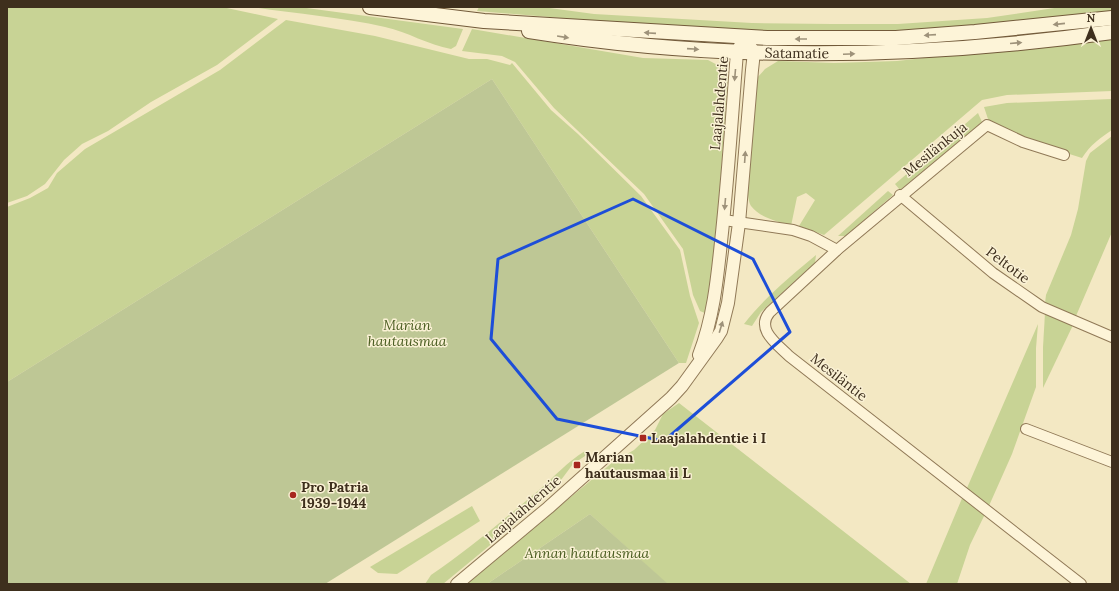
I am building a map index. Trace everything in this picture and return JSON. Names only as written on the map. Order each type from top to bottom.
[{"type":"main road","name":"Satamatie","points":[[370,7],[484,22],[744,37],[896,38],[975,32],[1112,18]]},
{"type":"main road","name":"Satamatie","points":[[484,22],[515,29],[576,39],[648,46],[737,52],[837,54],[899,52],[1112,32]]},
{"type":"street","name":"Laajalahdentie","points":[[693,371],[707,335],[711,320],[724,220],[737,52],[744,37]]},
{"type":"street","points":[[744,37],[754,52]]},
{"type":"street","name":"Laajalahdentie","points":[[457,584],[548,508],[671,398],[693,371],[721,331],[728,303],[739,223],[754,52]]},
{"type":"street","name":"Mesilänkuja","points":[[837,250],[900,195],[987,125],[1022,142],[1064,155]]},
{"type":"street","name":"Peltotie","points":[[900,195],[993,273],[1042,307],[1112,337]]},
{"type":"street","points":[[724,220],[793,230],[811,236],[837,250]]},
{"type":"street","name":"Mesiläntie","points":[[837,250],[766,316],[765,330],[772,340],[789,356],[1080,584]]},
{"type":"street","points":[[1026,429],[1112,462]]},
{"type":"highlighted area","points":[[633,199],[753,259],[790,332],[664,441],[557,419],[491,339],[498,259]]},
{"type":"green space","points":[[7,7],[222,7],[278,19],[217,65],[151,102],[108,131],[82,144],[64,160],[45,184],[27,196],[7,203]]},
{"type":"green space","points":[[252,7],[299,7],[463,29],[456,46],[451,49],[434,45],[385,27],[335,18]]},
{"type":"green space","points":[[479,7],[542,7],[594,14],[752,23],[832,24],[898,24],[987,18],[1061,7],[1112,7],[1112,11],[896,33],[833,34],[669,27],[477,11]]},
{"type":"green space","points":[[286,20],[375,36],[469,59],[487,59],[510,65],[512,63],[551,110],[578,134],[641,196],[680,250],[690,296],[699,323],[686,363],[679,363],[492,79],[7,382],[7,207],[30,198],[48,188],[57,173],[85,149],[220,70]]},
{"type":"green space","points":[[472,29],[643,58],[708,60],[723,68],[728,76],[718,215],[707,314],[700,311],[693,295],[683,249],[644,194],[554,108],[515,62],[502,56],[462,51]]},
{"type":"green space","points":[[1112,37],[1112,91],[1007,95],[982,100],[824,235],[799,226],[815,200],[806,193],[797,197],[791,226],[764,216],[751,206],[748,197],[747,183],[757,78],[765,69],[778,61],[834,63],[897,61]]},
{"type":"green space","name":"Marian hautausmaa","points":[[492,79],[679,363],[325,584],[7,584],[7,382]]},
{"type":"green space","points":[[1112,99],[1112,130],[1099,139],[1082,158],[1041,145],[989,122],[984,107],[1007,103]]},
{"type":"green space","points":[[978,113],[982,122],[900,190],[895,184]]},
{"type":"green space","points":[[1112,136],[1112,232],[1076,316],[1045,303],[1046,295],[1071,235],[1078,209],[1086,161],[1090,153]]},
{"type":"green space","points":[[888,191],[893,195],[846,236],[838,236]]},
{"type":"green space","points":[[816,255],[815,263],[761,312],[752,326],[744,324],[769,296]]},
{"type":"green space","points":[[1045,313],[1073,325],[1043,388],[1043,347]]},
{"type":"green space","points":[[1038,324],[1036,348],[1036,387],[1012,454],[988,508],[967,488]]},
{"type":"green space","points":[[679,403],[911,584],[667,584],[590,514],[487,584],[466,584],[613,462],[634,450],[655,430],[663,414]]},
{"type":"green space","points":[[585,451],[588,454],[573,464],[555,488],[512,527],[443,584],[425,584],[431,575],[485,534],[538,491],[578,455]]},
{"type":"green space","points":[[963,496],[985,514],[970,545],[957,584],[926,584]]},
{"type":"green space","points":[[472,506],[480,521],[397,574],[378,573],[370,567]]},
{"type":"green space","name":"Annan hautausmaa","points":[[590,514],[668,584],[487,584]]},
{"type":"place","name":"Laajalahdentie i I","points":[[643,438]]},
{"type":"place","name":"Marian hautausmaa ii L","points":[[577,465]]},
{"type":"place","name":"Pro Patria 1939-1944","points":[[293,495]]}]
